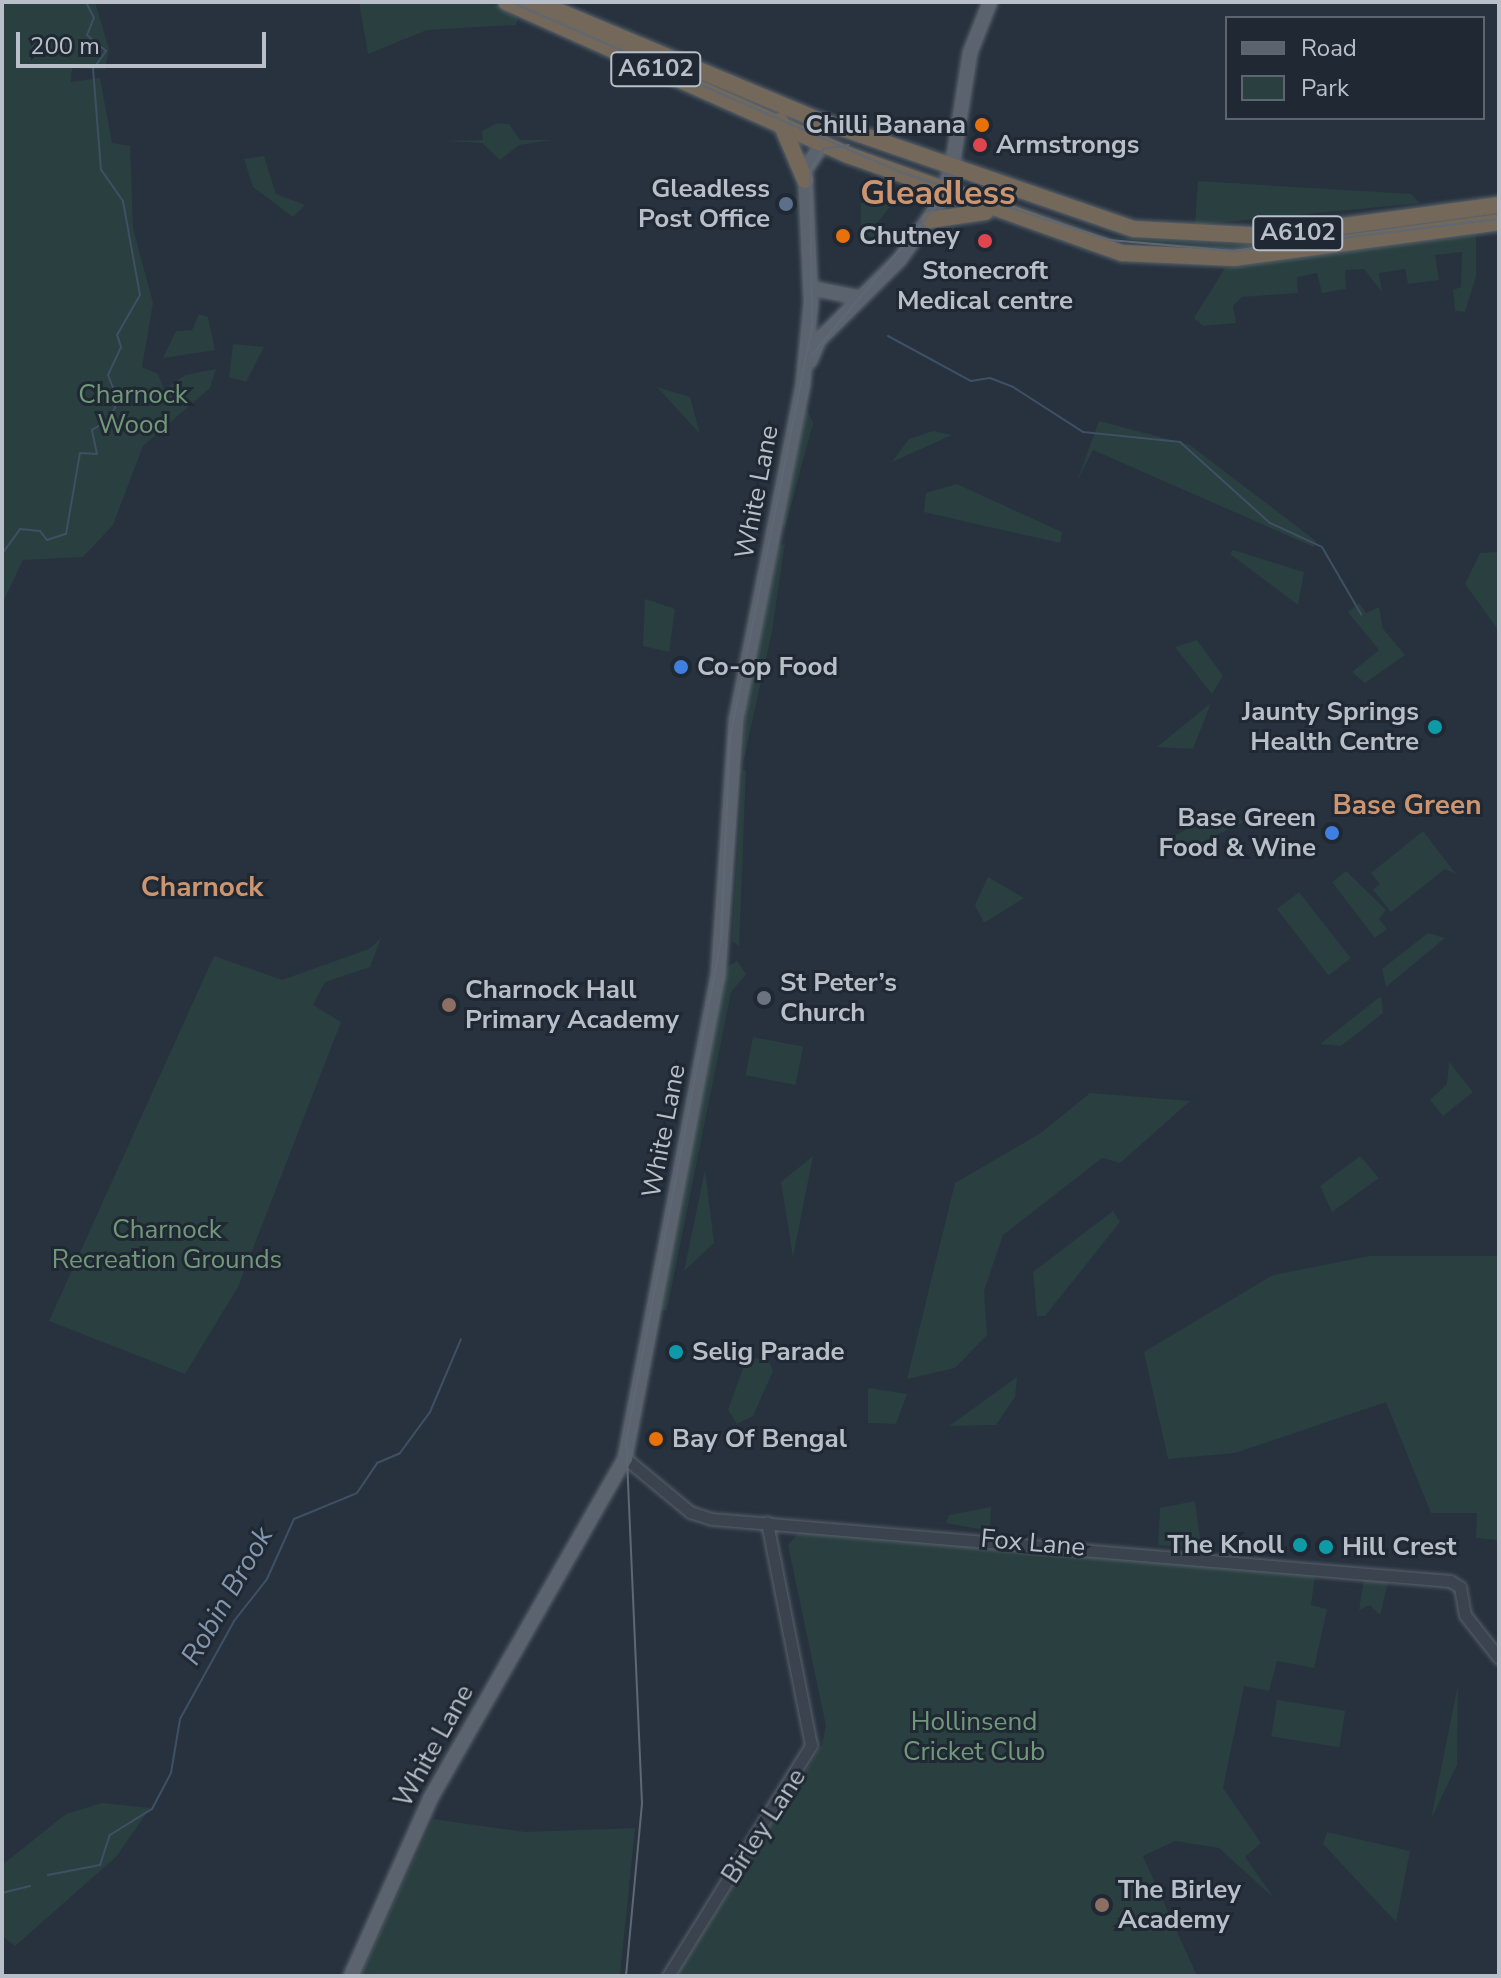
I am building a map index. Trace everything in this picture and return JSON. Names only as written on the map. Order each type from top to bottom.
[{"type":"highway","name":"A6102","points":[[506,2],[780,121],[823,143],[943,192],[1122,253],[1184,259],[1499,222]]},
{"type":"highway","name":"A6102","points":[[537,2],[805,114],[924,159],[1082,215],[1176,237],[1269,236],[1499,205]]},
{"type":"highway","points":[[780,121],[805,180]]},
{"type":"highway","points":[[823,143],[856,133]]},
{"type":"highway","points":[[924,159],[943,192]]},
{"type":"highway","points":[[930,220],[995,212]]},
{"type":"main road","points":[[803,384],[819,340],[930,220],[952,168],[968,63],[990,2]]},
{"type":"main road","name":"White Lane","points":[[351,1976],[430,1799],[625,1458],[718,977],[736,720],[803,384],[811,288],[805,180],[811,156],[823,143]]},
{"type":"main road","points":[[924,159],[957,144]]},
{"type":"main road","points":[[811,288],[860,298]]},
{"type":"street","name":"Fox Lane","points":[[625,1458],[690,1512],[767,1522],[1205,1557],[1460,1587],[1465,1615],[1499,1658]]},
{"type":"street","name":"Birley Lane","points":[[668,1976],[811,1745],[767,1522]]},
{"type":"green space","name":"Charnock Wood","points":[[2,2],[95,2],[109,49],[105,70],[72,68],[71,82],[100,78],[112,143],[130,146],[133,228],[153,303],[142,367],[158,374],[164,390],[185,375],[216,369],[210,388],[143,446],[113,525],[83,557],[23,560],[2,604]]},
{"type":"green space","points":[[359,2],[490,2],[518,18],[516,25],[427,30],[368,54]]},
{"type":"green space","points":[[497,123],[509,124],[520,140],[551,140],[519,145],[500,160],[482,143],[445,141],[483,140],[482,131]]},
{"type":"green space","points":[[264,156],[276,194],[305,205],[293,217],[253,187],[244,159]]},
{"type":"green space","points":[[1198,181],[1411,194],[1420,203],[1195,225]]},
{"type":"green space","points":[[894,202],[873,228],[889,245],[861,232],[861,203]]},
{"type":"green space","points":[[1489,213],[1234,249],[1171,247],[1107,237],[1234,244]]},
{"type":"green space","points":[[1476,234],[1476,276],[1465,312],[1455,311],[1453,290],[1461,287],[1462,252],[1435,255],[1439,280],[1408,284],[1405,269],[1379,273],[1382,292],[1364,269],[1345,270],[1346,289],[1322,293],[1317,273],[1297,277],[1298,293],[1242,297],[1233,306],[1236,323],[1203,326],[1194,318],[1225,268]]},
{"type":"green space","points":[[199,314],[208,317],[215,350],[163,358],[176,331],[192,330]]},
{"type":"green space","points":[[233,344],[264,347],[246,382],[229,377]]},
{"type":"green space","points":[[657,387],[690,397],[700,434]]},
{"type":"green space","points":[[806,407],[813,423],[785,528],[782,525]]},
{"type":"green space","points":[[1099,421],[1190,445],[1316,541],[1314,547],[1093,450],[1077,481]]},
{"type":"green space","points":[[933,431],[952,435],[892,462],[909,439]]},
{"type":"green space","points":[[957,484],[1062,532],[1060,543],[924,512],[926,493]]},
{"type":"green space","points":[[785,543],[772,631],[743,763],[746,692],[778,546]]},
{"type":"green space","points":[[1233,550],[1304,572],[1298,605],[1230,554]]},
{"type":"green space","points":[[1499,552],[1499,631],[1465,584],[1480,553]]},
{"type":"green space","points":[[645,599],[675,609],[669,652],[643,646]]},
{"type":"green space","points":[[1359,603],[1366,613],[1379,607],[1383,629],[1405,655],[1365,683],[1352,672],[1379,650],[1348,612]]},
{"type":"green space","points":[[1197,640],[1223,676],[1212,694],[1175,647]]},
{"type":"green space","points":[[1211,703],[1193,749],[1157,747]]},
{"type":"green space","points":[[743,769],[746,772],[739,946],[732,941]]},
{"type":"green space","points":[[1225,809],[1244,822],[1172,856],[1172,837]]},
{"type":"green space","points":[[1423,831],[1456,874],[1445,869],[1391,912],[1373,890],[1380,884],[1371,873]]},
{"type":"green space","points":[[1346,871],[1386,910],[1379,919],[1387,929],[1375,938],[1332,882]]},
{"type":"green space","points":[[988,877],[1024,898],[984,923],[975,905]]},
{"type":"green space","points":[[1299,892],[1351,958],[1329,975],[1277,909]]},
{"type":"green space","points":[[1428,933],[1445,938],[1386,987],[1382,969]]},
{"type":"green space","name":"Charnock Recreation Grounds","points":[[381,938],[370,967],[325,982],[313,1005],[341,1022],[238,1287],[185,1374],[49,1321],[214,956],[282,980],[369,949]]},
{"type":"green space","points":[[737,961],[746,974],[731,992],[667,1310],[658,1310],[725,968]]},
{"type":"green space","points":[[1381,996],[1383,1013],[1341,1046],[1320,1044]]},
{"type":"green space","points":[[753,1037],[803,1047],[796,1085],[746,1075]]},
{"type":"green space","points":[[1449,1062],[1473,1092],[1443,1116],[1430,1100],[1447,1084]]},
{"type":"green space","points":[[1090,1093],[1190,1101],[1120,1163],[1102,1158],[1003,1235],[984,1291],[987,1335],[955,1368],[907,1379],[955,1183],[1041,1133]]},
{"type":"green space","points":[[813,1156],[793,1257],[781,1182]]},
{"type":"green space","points":[[1360,1156],[1379,1178],[1332,1212],[1320,1186]]},
{"type":"green space","points":[[705,1170],[714,1243],[684,1271]]},
{"type":"green space","points":[[1113,1211],[1120,1222],[1045,1316],[1037,1316],[1033,1272]]},
{"type":"green space","points":[[1370,1256],[1499,1256],[1499,1540],[1476,1538],[1477,1513],[1431,1513],[1386,1402],[1235,1453],[1168,1459],[1144,1352],[1273,1275]]},
{"type":"green space","points":[[747,1357],[769,1361],[773,1371],[753,1416],[737,1424],[728,1410]]},
{"type":"green space","points":[[1017,1377],[1015,1397],[996,1425],[949,1426]]},
{"type":"green space","points":[[868,1388],[907,1394],[896,1424],[868,1423]]},
{"type":"green space","points":[[1195,1501],[1200,1538],[1193,1548],[1158,1545],[1160,1508]]},
{"type":"green space","points":[[991,1507],[990,1531],[946,1523],[949,1515]]},
{"type":"green space","name":"Hollinsend Cricket Club","points":[[804,1527],[1315,1576],[1311,1605],[1327,1609],[1314,1668],[1277,1661],[1269,1691],[1244,1686],[1223,1788],[1261,1843],[1245,1857],[1274,1898],[1219,1848],[1175,1841],[1143,1856],[1197,1976],[676,1976],[822,1745],[826,1726],[788,1545]]},
{"type":"green space","points":[[1364,1579],[1388,1582],[1380,1615],[1370,1605],[1359,1610]]},
{"type":"green space","points":[[1458,1685],[1457,1765],[1431,1819],[1443,1759]]},
{"type":"green space","points":[[1277,1700],[1345,1711],[1339,1747],[1271,1737]]},
{"type":"green space","points":[[102,1803],[150,1808],[116,1857],[15,1946],[2,1936],[2,1865],[66,1814]]},
{"type":"green space","points":[[433,1819],[525,1832],[635,1828],[620,1976],[360,1976]]},
{"type":"green space","points":[[1327,1832],[1410,1851],[1396,1922],[1323,1844]]},
{"type":"waterway","points":[[2,554],[20,529],[40,531],[47,540],[66,534],[80,453],[97,454],[92,430],[110,419],[118,400],[108,375],[121,347],[117,335],[140,295],[123,201],[101,170],[93,69],[106,51],[87,35],[94,18],[86,2]]},
{"type":"waterway","points":[[888,336],[971,381],[990,378],[1013,387],[1083,432],[1180,442],[1270,523],[1322,547],[1361,614]]},
{"type":"waterway","name":"Robin Brook","points":[[48,1875],[100,1865],[110,1835],[152,1809],[171,1773],[180,1719],[234,1621],[267,1579],[294,1519],[357,1493],[377,1463],[400,1453],[430,1412],[461,1339]]},
{"type":"waterway","name":"Robin Brook","points":[[2,1893],[30,1886]]},
{"type":"tram line","points":[[511,2],[900,172],[1110,240],[1234,251],[1499,219]]},
{"type":"tram line","points":[[626,1976],[642,1803],[626,1441],[721,940],[730,737],[812,327],[810,171],[823,149],[849,145]]},
{"type":"tram line","points":[[812,355],[942,199],[973,191]]},
{"type":"place","name":"Chilli Banana","points":[[982,125]]},
{"type":"place","name":"Armstrongs","points":[[980,145]]},
{"type":"place","name":"Gleadless Post Office","points":[[786,204]]},
{"type":"place","name":"Chutney","points":[[843,236]]},
{"type":"place","name":"Stonecroft Medical centre","points":[[985,241]]},
{"type":"place","name":"Co-op Food","points":[[681,667]]},
{"type":"place","name":"Jaunty Springs Health Centre","points":[[1435,727]]},
{"type":"place","name":"Base Green Food & Wine","points":[[1332,833]]},
{"type":"place","name":"St Peter’s Church","points":[[764,998]]},
{"type":"place","name":"Charnock Hall Primary Academy","points":[[449,1005]]},
{"type":"place","name":"Selig Parade","points":[[676,1352]]},
{"type":"place","name":"Bay Of Bengal","points":[[656,1439]]},
{"type":"place","name":"The Knoll","points":[[1300,1545]]},
{"type":"place","name":"Hill Crest","points":[[1326,1547]]},
{"type":"place","name":"The Birley Academy","points":[[1102,1905]]},
{"type":"district","name":"Gleadless","points":[[938,194]]},
{"type":"district","name":"Base Green","points":[[1407,805]]},
{"type":"district","name":"Charnock","points":[[202,887]]}]
